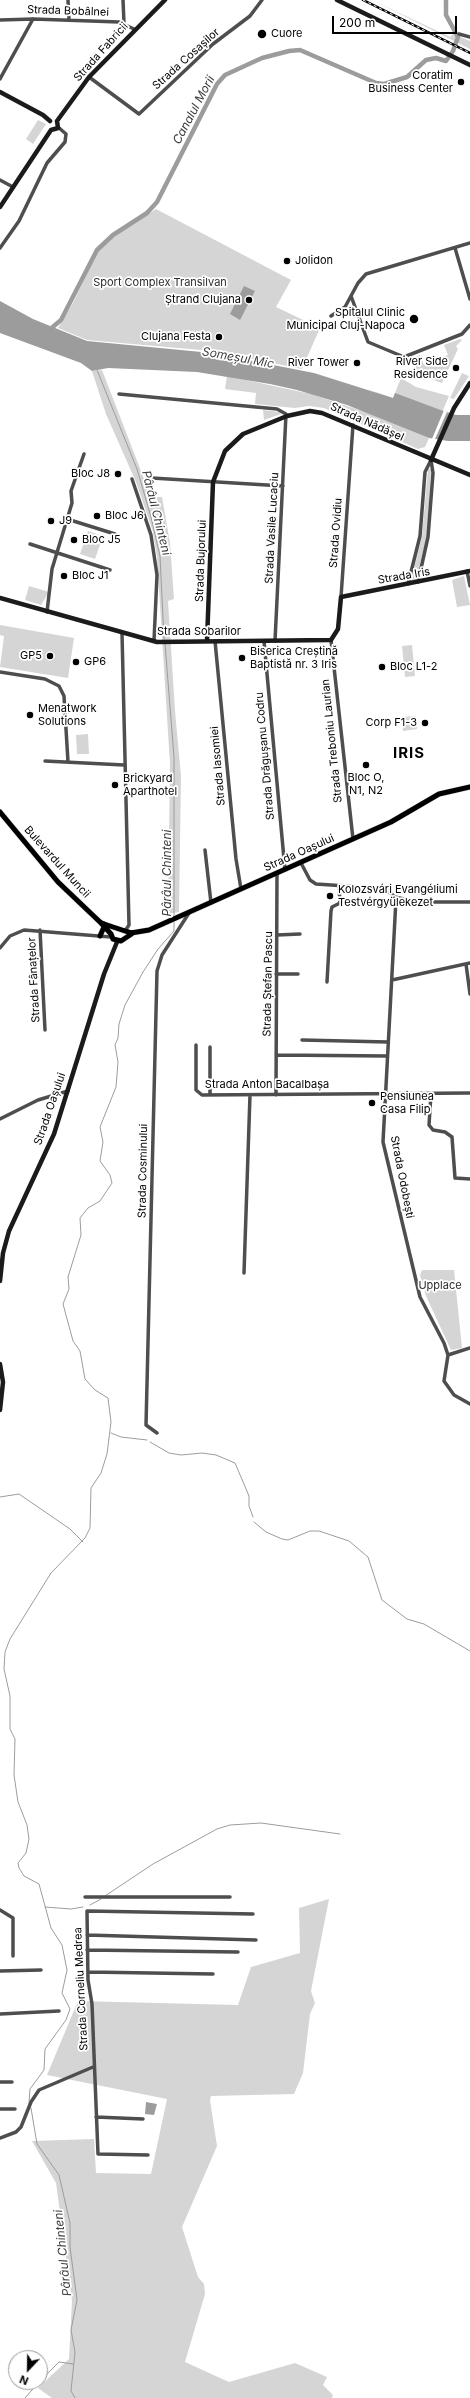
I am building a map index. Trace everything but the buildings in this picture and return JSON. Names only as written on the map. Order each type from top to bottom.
[{"type":"main road","name":"Strada Oașului","points":[[114,928],[133,933],[144,932],[183,916],[402,817],[440,794],[470,787]]},
{"type":"main road","name":"Bulevardul Muncii","points":[[0,812],[58,882],[103,925],[117,942]]},
{"type":"main road","points":[[100,936],[103,925]]},
{"type":"main road","name":"Bulevardul Muncii","points":[[103,925],[114,928]]},
{"type":"main road","points":[[111,935],[114,928]]},
{"type":"main road","points":[[124,939],[125,931]]},
{"type":"main road","name":"Strada Oașului","points":[[117,942],[133,933]]},
{"type":"street","points":[[68,0],[69,20]]},
{"type":"street","points":[[123,0],[124,23]]},
{"type":"street","name":"Strada Fabricii","points":[[57,121],[89,77],[134,29],[164,0]]},
{"type":"street","name":"Strada Cosașilor","points":[[89,77],[139,114],[210,46],[250,16],[262,0]]},
{"type":"street","points":[[337,0],[470,65]]},
{"type":"street","points":[[0,79],[33,19]]},
{"type":"street","name":"Strada Bobâlnei","points":[[0,20],[33,19],[124,23],[134,29]]},
{"type":"street","points":[[459,34],[470,37]]},
{"type":"street","points":[[0,92],[43,115],[50,121],[57,121],[58,127],[66,134],[65,142],[47,163],[19,221],[0,248]]},
{"type":"street","points":[[50,121],[48,126],[51,130]]},
{"type":"street","points":[[0,207],[51,130],[56,130],[58,127]]},
{"type":"street","points":[[0,180],[13,187]]},
{"type":"street","points":[[331,316],[345,307],[361,278],[366,274],[470,243]]},
{"type":"street","points":[[456,248],[470,299]]},
{"type":"street","points":[[351,296],[368,342],[404,357],[462,334],[470,325]]},
{"type":"street","points":[[408,584],[420,536],[425,472],[452,412],[470,383]]},
{"type":"street","points":[[119,394],[277,410],[284,412],[287,416]]},
{"type":"street","name":"Strada Nădășel","points":[[213,482],[221,456],[234,440],[256,427],[287,416],[310,411],[322,412],[431,460],[470,475]]},
{"type":"street","name":"Strada Vasile Lucaciu","points":[[275,641],[287,416]]},
{"type":"street","name":"Strada Ovidiu","points":[[331,640],[338,629],[353,425]]},
{"type":"street","points":[[47,612],[57,553],[72,503],[71,491],[84,454]]},
{"type":"street","points":[[418,582],[428,537],[433,473],[431,460]]},
{"type":"street","points":[[152,478],[283,486]]},
{"type":"street","points":[[132,479],[151,535],[157,575],[157,642]]},
{"type":"street","name":"Strada Bujorului","points":[[207,640],[213,482]]},
{"type":"street","points":[[67,518],[116,534]]},
{"type":"street","points":[[30,544],[110,570]]},
{"type":"street","points":[[468,571],[470,586]]},
{"type":"street","name":"Strada Iris","points":[[340,597],[468,571]]},
{"type":"street","name":"Strada Sobarilor","points":[[0,598],[157,642],[207,640],[331,640]]},
{"type":"street","points":[[122,633],[129,924],[125,931]]},
{"type":"street","name":"Strada Treboniu Laurian","points":[[331,640],[353,839]]},
{"type":"street","name":"Strada Iasomiei","points":[[215,641],[235,851],[241,889]]},
{"type":"street","name":"Strada Drăgușanu Codru","points":[[264,641],[285,870]]},
{"type":"street","points":[[0,672],[45,679],[59,686],[64,696],[68,762]]},
{"type":"street","points":[[45,761],[124,765]]},
{"type":"street","points":[[205,850],[211,903]]},
{"type":"street","points":[[301,863],[313,883],[376,888],[390,893],[395,897],[417,902],[470,902]]},
{"type":"street","name":"Strada Ștefan Pascu","points":[[276,1095],[277,873]]},
{"type":"street","points":[[326,982],[331,911],[332,907],[340,903],[339,886]]},
{"type":"street","name":"Strada Odobești","points":[[395,897],[383,1142],[420,1297],[444,1343],[448,1356],[444,1381],[446,1386],[454,1395],[470,1404]]},
{"type":"street","name":"Strada Cosminului","points":[[157,1433],[146,1425],[157,974],[162,955],[189,913]]},
{"type":"street","name":"Strada Fânațelor","points":[[0,948],[10,936],[24,930],[40,930],[100,936],[111,935]]},
{"type":"street","name":"Strada Fânațelor","points":[[40,930],[45,1030]]},
{"type":"street","points":[[277,935],[300,934]]},
{"type":"street","name":"Strada Oașului","points":[[0,1281],[3,1253],[9,1230],[54,1134],[102,979],[117,942]]},
{"type":"street","points":[[392,980],[468,963],[470,994]]},
{"type":"street","points":[[276,974],[298,974]]},
{"type":"street","points":[[302,1040],[388,1042]]},
{"type":"street","name":"Strada Anton Bacalbașa","points":[[196,1045],[196,1090],[200,1094],[276,1095],[470,1093]]},
{"type":"street","points":[[210,1047],[210,1095]]},
{"type":"street","points":[[276,1055],[387,1056]]},
{"type":"street","points":[[0,1119],[38,1100],[68,1091]]},
{"type":"street","points":[[431,1094],[429,1126],[433,1130],[445,1132],[453,1140],[454,1173],[456,1178],[470,1179]]},
{"type":"street","points":[[244,1273],[250,1095]]},
{"type":"street","points":[[448,1356],[470,1348]]},
{"type":"street","points":[[0,1364],[3,1382],[0,1410]]},
{"type":"street","points":[[85,1897],[230,1897]]},
{"type":"street","points":[[0,1910],[13,1918],[12,1956]]},
{"type":"street","name":"Strada Corneliu Medrea","points":[[148,2155],[98,2154],[93,2067],[92,2004],[87,1950],[87,1911],[253,1914]]},
{"type":"street","points":[[87,1935],[256,1940]]},
{"type":"street","points":[[87,1950],[238,1952]]},
{"type":"street","points":[[0,1972],[41,1970]]},
{"type":"street","points":[[88,1972],[213,1974]]},
{"type":"street","points":[[0,2014],[58,2011]]},
{"type":"street","points":[[0,2138],[16,2132],[21,2127],[31,2102],[39,2090],[93,2067]]},
{"type":"street","points":[[0,2082],[12,2082]]},
{"type":"street","points":[[0,2109],[15,2109]]},
{"type":"street","points":[[96,2117],[143,2119]]},
{"type":"green space","points":[[372,0],[450,37],[453,34],[470,41],[470,49]]},
{"type":"green space","points":[[38,120],[46,124],[33,144],[26,139]]},
{"type":"green space","name":"Sport Complex Transilvan","points":[[156,209],[291,280],[276,307],[320,328],[302,369],[212,351],[87,340],[58,328],[73,303],[97,253],[110,239]]},
{"type":"green space","points":[[460,339],[462,340],[456,346],[458,349],[442,383],[413,373],[416,369],[414,362],[410,359],[420,355],[424,365],[448,355],[444,345]]},
{"type":"green space","points":[[102,370],[151,497],[162,497],[170,543],[174,599],[168,601],[181,776],[179,912],[168,914],[170,764],[157,557],[153,532],[136,482],[106,414],[92,371]]},
{"type":"green space","points":[[462,373],[469,376],[454,399],[450,398]]},
{"type":"green space","points":[[227,376],[311,394],[368,413],[429,438],[425,447],[418,449],[324,408],[309,406],[295,408],[255,404],[256,393],[225,389]]},
{"type":"green space","points":[[401,378],[416,387],[449,396],[443,410],[460,416],[450,422],[367,389],[393,398]]},
{"type":"green space","points":[[263,410],[279,412],[281,414],[264,420]]},
{"type":"green space","points":[[428,469],[431,469],[427,536],[416,580],[411,581],[422,536]]},
{"type":"green space","points":[[88,531],[103,536],[95,559],[80,554]]},
{"type":"green space","points":[[464,576],[470,605],[457,607],[452,580]]},
{"type":"green space","points":[[29,586],[49,592],[41,605],[25,600]]},
{"type":"green space","points":[[0,625],[74,638],[68,678],[0,667],[4,636],[0,635]]},
{"type":"green space","points":[[412,645],[415,676],[405,677],[402,646]]},
{"type":"green space","points":[[416,716],[417,729],[403,731],[402,717]]},
{"type":"green space","points":[[88,734],[89,754],[77,754],[76,735]]},
{"type":"green space","name":"Upplace","points":[[422,1270],[454,1270],[462,1348],[451,1350],[426,1296],[420,1275]]},
{"type":"green space","points":[[329,1899],[311,1991],[315,2003],[310,2014],[303,2073],[294,2094],[211,2096],[210,2100],[217,2146],[182,2227],[198,2277],[204,2284],[205,2294],[185,2362],[229,2382],[295,2363],[327,2377],[323,2385],[333,2395],[332,2398],[52,2398],[41,2390],[48,2390],[48,2379],[69,2359],[72,2301],[56,2183],[32,2141],[94,2139],[96,2173],[151,2174],[167,2099],[47,2075],[78,2001],[238,2005],[251,1967],[300,1953],[299,1908]]},
{"type":"shaded area","points":[[244,286],[255,291],[240,320],[230,314]]},
{"type":"shaded area","points":[[0,301],[33,319],[87,341],[212,353],[314,373],[393,398],[395,393],[454,415],[470,415],[470,441],[448,441],[429,438],[347,405],[297,390],[270,384],[197,372],[108,368],[92,371],[81,363],[0,333]]},
{"type":"shaded area","points":[[146,2102],[157,2104],[154,2115],[145,2114]]},
{"type":"pier","points":[[444,410],[447,412],[435,439],[432,439]]},
{"type":"waterway","name":"Canalul Morii","points":[[48,331],[61,320],[97,250],[113,235],[147,213],[157,202],[217,84],[225,75],[262,58],[289,51],[300,50],[376,83],[384,84],[407,77],[426,60],[436,58],[446,61],[453,51],[458,37],[446,15],[446,0]]},
{"type":"waterway","name":"Pârâul Chinteni","points":[[97,370],[137,469],[151,517],[160,556],[164,639]]},
{"type":"waterway","name":"Pârâul Chinteni","points":[[165,644],[174,757],[174,917]]},
{"type":"waterway","name":"Pârâul Chinteni","points":[[29,2103],[30,2089],[44,2070],[45,2049],[66,2020],[70,2009],[62,1993],[67,1970],[62,1945],[51,1928],[39,1884],[24,1876],[18,1863],[26,1853],[29,1839],[27,1825],[18,1802],[14,1775],[15,1739],[10,1729],[10,1696],[4,1669],[5,1652],[10,1639],[51,1573],[85,1538],[90,1528],[91,1488],[101,1473],[107,1454],[111,1422],[108,1398],[95,1390],[85,1379],[80,1351],[73,1341],[63,1304],[69,1289],[68,1277],[81,1235],[80,1218],[88,1208],[100,1201],[112,1183],[110,1175],[100,1161],[103,1142],[100,1127],[116,1087],[118,1062],[115,1045],[118,1038],[119,1024],[125,1005],[143,972],[158,949],[174,931],[174,922]]},
{"type":"waterway","points":[[111,1433],[121,1437],[147,1440]]},
{"type":"waterway","points":[[150,1442],[169,1453],[181,1455],[202,1453],[216,1455],[235,1463],[249,1496],[249,1506],[253,1517]]},
{"type":"waterway","points":[[0,1497],[19,1494],[70,1529],[83,1542]]},
{"type":"waterway","points":[[254,1522],[266,1532],[282,1539],[288,1540],[310,1531],[319,1531],[349,1541],[368,1557],[382,1600],[407,1619],[424,1624],[470,1651]]},
{"type":"waterway","points":[[105,1896],[153,1864],[217,1829],[230,1825],[261,1823],[340,1834]]},
{"type":"waterway","points":[[90,1905],[101,1899]]},
{"type":"waterway","points":[[45,1907],[71,1909],[83,1907]]},
{"type":"waterway","name":"Pârâul Chinteni","points":[[31,2108],[37,2144],[59,2175],[70,2223],[70,2247],[77,2300],[71,2330],[75,2352],[71,2391],[75,2398]]},
{"type":"waterway","points":[[48,2373],[59,2362],[73,2364]]},
{"type":"waterway","points":[[25,2398],[32,2390]]},
{"type":"tram line","points":[[0,811],[59,881],[98,919],[115,927],[137,932],[153,928],[401,816],[436,794],[470,786]]},
{"type":"railway","points":[[363,0],[470,53]]},
{"type":"place","name":"Cuore","points":[[262,34]]},
{"type":"place","name":"Coratim Business Center","points":[[461,82]]},
{"type":"place","name":"Jolidon","points":[[287,261]]},
{"type":"place","name":"Ștrand Clujana","points":[[249,300]]},
{"type":"place","name":"Spitalul Clinic Municipal Cluj-Napoca","points":[[414,319]]},
{"type":"place","name":"Clujana Festa","points":[[219,337]]},
{"type":"place","name":"River Tower","points":[[357,363]]},
{"type":"place","name":"River Side Residence","points":[[456,368]]},
{"type":"place","name":"Bloc J8","points":[[118,474]]},
{"type":"place","name":"Bloc J6","points":[[97,516]]},
{"type":"place","name":"J9","points":[[51,521]]},
{"type":"place","name":"Bloc J5","points":[[74,540]]},
{"type":"place","name":"Bloc J1","points":[[64,576]]},
{"type":"place","name":"GP5","points":[[50,656]]},
{"type":"place","name":"Biserica Creștină Baptistă nr. 3 Iris","points":[[242,658]]},
{"type":"place","name":"GP6","points":[[76,662]]},
{"type":"place","name":"Bloc L1-2","points":[[382,667]]},
{"type":"place","name":"Menatwork Solutions","points":[[30,715]]},
{"type":"place","name":"Corp F1-3","points":[[425,723]]},
{"type":"place","name":"Bloc O, N1, N2","points":[[366,765]]},
{"type":"place","name":"Brickyard Aparthotel","points":[[115,785]]},
{"type":"place","name":"Kolozsvári Evangéliumi Testvérgyülekezet","points":[[330,896]]},
{"type":"place","name":"Pensiunea Casa Filip","points":[[372,1103]]},
{"type":"district","name":"IRIS","points":[[409,753]]},
{"type":"water label","name":"Someșul Mic","points":[[238,358]]}]
